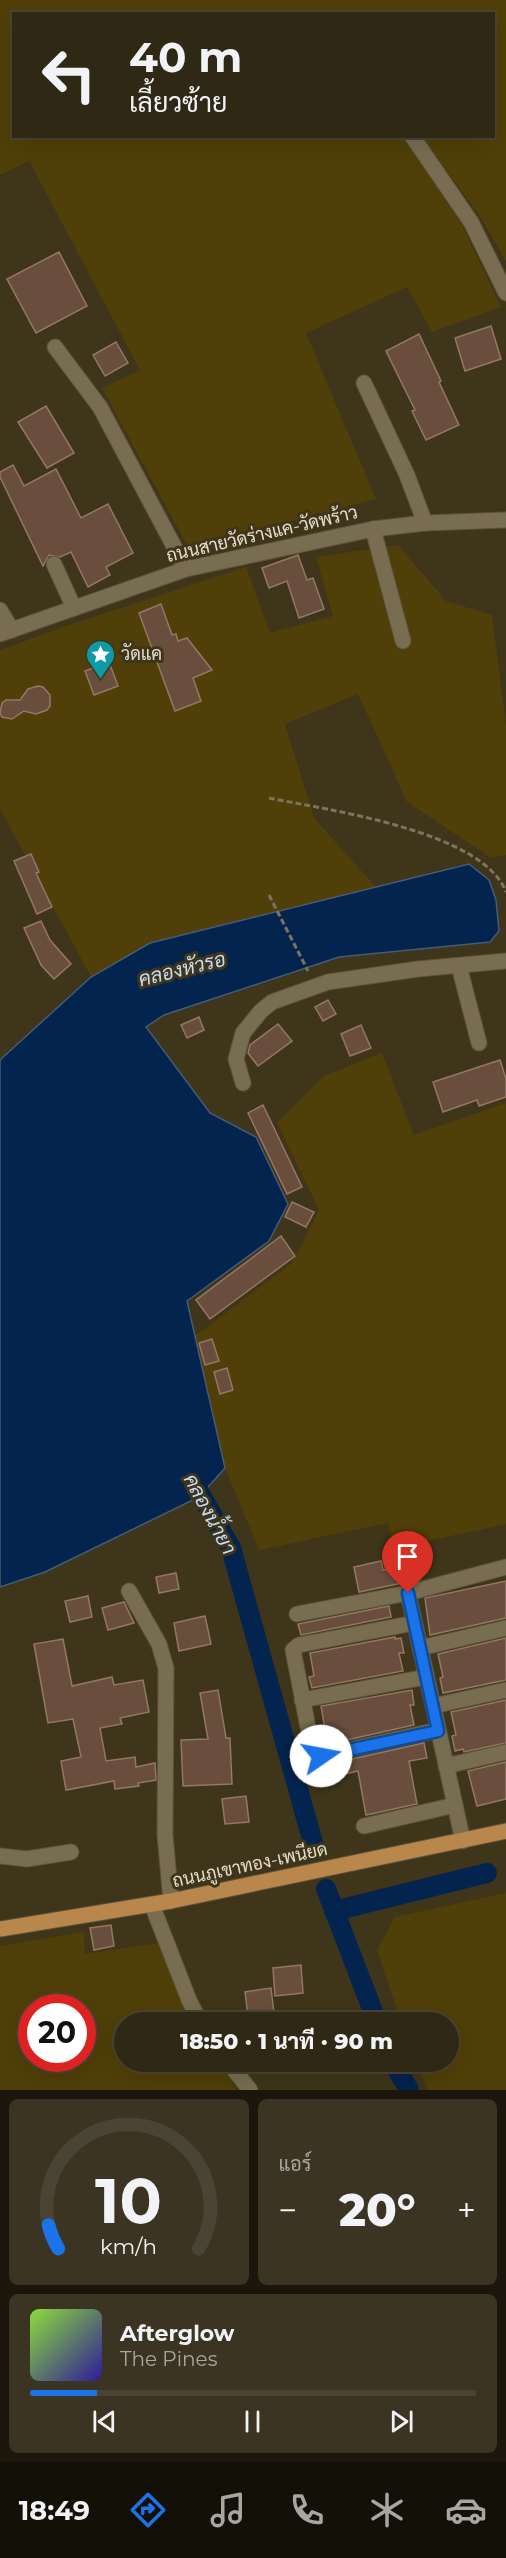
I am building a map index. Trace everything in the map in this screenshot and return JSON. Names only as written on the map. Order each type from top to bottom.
[{"type":"main road","name":"ถนนภูเขาทอง-เพนียด","points":[[0,1929],[152,1905],[506,1831]]},
{"type":"street","points":[[413,138],[471,222],[506,293]]},
{"type":"street","points":[[55,347],[100,407],[186,569]]},
{"type":"street","points":[[364,383],[407,475],[424,523]]},
{"type":"street","name":"ถนนสายวัดร่างแค-วัดพร้าว","points":[[6,632],[186,569],[373,529],[424,523],[506,520]]},
{"type":"street","points":[[373,529],[403,641]]},
{"type":"street","points":[[54,564],[74,608]]},
{"type":"street","points":[[0,610],[6,632]]},
{"type":"street","points":[[243,1083],[236,1059],[243,1033],[272,1002],[328,982],[506,961]]},
{"type":"street","points":[[459,966],[479,1043]]},
{"type":"street","points":[[297,1614],[408,1593],[506,1567]]},
{"type":"street","points":[[129,1591],[159,1644],[166,1668],[165,1835],[171,1901]]},
{"type":"street","points":[[408,1593],[463,1841]]},
{"type":"street","points":[[414,1623],[299,1645],[293,1650],[312,1748],[321,1756],[438,1731]]},
{"type":"street","points":[[420,1648],[506,1628]]},
{"type":"street","points":[[302,1700],[426,1677]]},
{"type":"street","points":[[433,1706],[506,1690]]},
{"type":"street","points":[[446,1766],[506,1752]]},
{"type":"street","points":[[364,1826],[455,1805]]},
{"type":"street","points":[[0,1856],[27,1859],[71,1852]]},
{"type":"street","points":[[152,1905],[195,2012]]},
{"type":"street","points":[[236,2072],[250,2090]]},
{"type":"path","points":[[269,798],[400,826],[448,843],[487,866],[501,880],[506,892]]},
{"type":"path","points":[[270,895],[310,976]]},
{"type":"shaded area","points":[[0,0],[506,0],[506,261],[481,218],[429,146],[415,155],[462,225],[501,307],[432,332],[407,287],[306,333],[376,499],[188,547],[102,388],[140,370],[29,161],[0,175]]},
{"type":"shaded area","points":[[398,545],[446,601],[492,615],[506,725],[506,855],[491,858],[407,802],[358,694],[285,724],[314,818],[376,887],[150,943],[91,977],[0,809],[0,650],[246,567],[270,633],[333,616],[316,557]]},
{"type":"shaded area","points":[[382,1053],[414,1135],[506,1103],[506,1524],[395,1548],[388,1523],[259,1550],[225,1468],[195,1336],[292,1263],[319,1210],[277,1123],[324,1076]]},
{"type":"shaded area","points":[[506,1893],[506,2090],[428,2090],[419,2072],[459,2072],[459,2012],[398,2012],[377,1950],[395,1917]]},
{"type":"shaded area","points":[[84,1932],[85,1954],[158,1943],[188,2012],[114,2012],[114,2072],[224,2072],[237,2090],[0,2090],[0,1946]]},
{"type":"water","name":"คลองหัวรอ","points":[[469,864],[489,880],[496,900],[499,931],[490,942],[339,957],[164,1015],[146,1027],[210,1113],[256,1137],[288,1204],[269,1241],[187,1301],[225,1468],[199,1497],[45,1572],[0,1587],[0,1060],[91,977],[150,943]]},
{"type":"building","points":[[59,252],[87,306],[36,333],[7,279]]},
{"type":"building","points":[[491,326],[501,359],[465,371],[455,338]]},
{"type":"building","points":[[419,334],[459,425],[426,440],[412,411],[415,410],[386,351]]},
{"type":"building","points":[[116,342],[128,363],[105,376],[93,355]]},
{"type":"building","points":[[46,406],[74,453],[47,468],[18,422]]},
{"type":"building","points":[[13,465],[24,486],[56,469],[81,518],[108,504],[133,553],[106,567],[110,575],[88,587],[71,552],[60,557],[49,555],[43,566],[0,477],[0,472]]},
{"type":"building","points":[[298,555],[307,580],[313,578],[324,609],[299,618],[287,581],[269,588],[262,568]]},
{"type":"building","points":[[161,604],[172,635],[176,634],[178,641],[187,638],[212,670],[193,678],[201,701],[175,711],[139,613]]},
{"type":"building","points":[[109,662],[118,686],[94,695],[85,671]]},
{"type":"building","points":[[43,687],[50,695],[50,706],[47,710],[36,714],[24,711],[12,719],[2,717],[0,713],[2,703],[6,700],[20,700],[28,689]]},
{"type":"building","points":[[31,854],[39,872],[36,873],[52,907],[37,914],[14,861]]},
{"type":"building","points":[[41,921],[50,940],[71,964],[54,979],[41,965],[24,928]]},
{"type":"building","points":[[328,1000],[336,1014],[323,1021],[315,1007]]},
{"type":"building","points":[[199,1017],[204,1030],[187,1038],[181,1025]]},
{"type":"building","points":[[278,1024],[292,1041],[258,1066],[248,1053],[250,1045]]},
{"type":"building","points":[[361,1025],[371,1048],[350,1056],[341,1034]]},
{"type":"building","points":[[500,1060],[506,1079],[506,1097],[479,1106],[477,1100],[443,1112],[433,1082]]},
{"type":"building","points":[[263,1105],[302,1187],[287,1194],[248,1113]]},
{"type":"building","points":[[292,1202],[314,1212],[306,1227],[285,1217]]},
{"type":"building","points":[[281,1236],[295,1256],[210,1319],[196,1300]]},
{"type":"building","points":[[212,1339],[219,1361],[205,1365],[199,1343]]},
{"type":"building","points":[[227,1368],[233,1390],[220,1394],[214,1372]]},
{"type":"building","points":[[381,1561],[383,1570],[408,1565],[412,1581],[359,1592],[354,1567]]},
{"type":"building","points":[[176,1573],[179,1589],[159,1593],[156,1577]]},
{"type":"building","points":[[506,1581],[506,1618],[430,1635],[425,1598]]},
{"type":"building","points":[[88,1596],[92,1617],[70,1622],[65,1601]]},
{"type":"building","points":[[124,1602],[134,1623],[108,1630],[102,1608]]},
{"type":"building","points":[[389,1606],[391,1617],[301,1635],[298,1624]]},
{"type":"building","points":[[205,1616],[211,1644],[179,1651],[174,1623]]},
{"type":"building","points":[[395,1637],[395,1639],[401,1638],[404,1653],[399,1653],[403,1671],[312,1688],[309,1677],[314,1676],[310,1653]]},
{"type":"building","points":[[506,1638],[506,1680],[443,1693],[440,1678],[443,1677],[438,1654]]},
{"type":"building","points":[[63,1639],[72,1686],[112,1677],[114,1685],[143,1680],[149,1712],[120,1718],[122,1724],[100,1728],[106,1761],[135,1757],[136,1767],[155,1763],[156,1780],[138,1783],[139,1786],[115,1789],[114,1781],[66,1790],[61,1761],[81,1757],[73,1719],[48,1723],[34,1644]]},
{"type":"building","points":[[218,1690],[226,1738],[230,1738],[232,1784],[183,1786],[181,1740],[208,1739],[200,1693]]},
{"type":"building","points":[[412,1690],[414,1705],[410,1705],[414,1725],[324,1745],[321,1731],[325,1730],[321,1706]]},
{"type":"building","points":[[506,1700],[506,1743],[464,1752],[463,1749],[455,1751],[452,1736],[456,1735],[451,1712]]},
{"type":"building","points":[[424,1743],[427,1758],[409,1761],[417,1804],[366,1815],[358,1771],[336,1776],[334,1763]]},
{"type":"building","points":[[506,1762],[506,1799],[477,1806],[468,1771]]},
{"type":"building","points":[[246,1796],[249,1822],[225,1824],[222,1799]]},
{"type":"building","points":[[111,1925],[114,1946],[94,1950],[90,1928]]},
{"type":"building","points":[[301,1965],[303,1993],[275,1996],[273,1968]]},
{"type":"building","points":[[271,1988],[274,2012],[248,2012],[245,1992]]},
{"type":"waterway","name":"คลองน้ำยา","points":[[189,1474],[231,1548],[315,1850]]},
{"type":"waterway","points":[[334,1911],[487,1873]]},
{"type":"waterway","name":"คลองน้ำยา","points":[[326,1889],[373,2012]]},
{"type":"waterway","name":"คลองน้ำยา","points":[[398,2072],[409,2090]]},
{"type":"place","name":"วัดแค","points":[[100,680]]},
{"type":"route","points":[[321,1756],[438,1731],[408,1593]]}]
